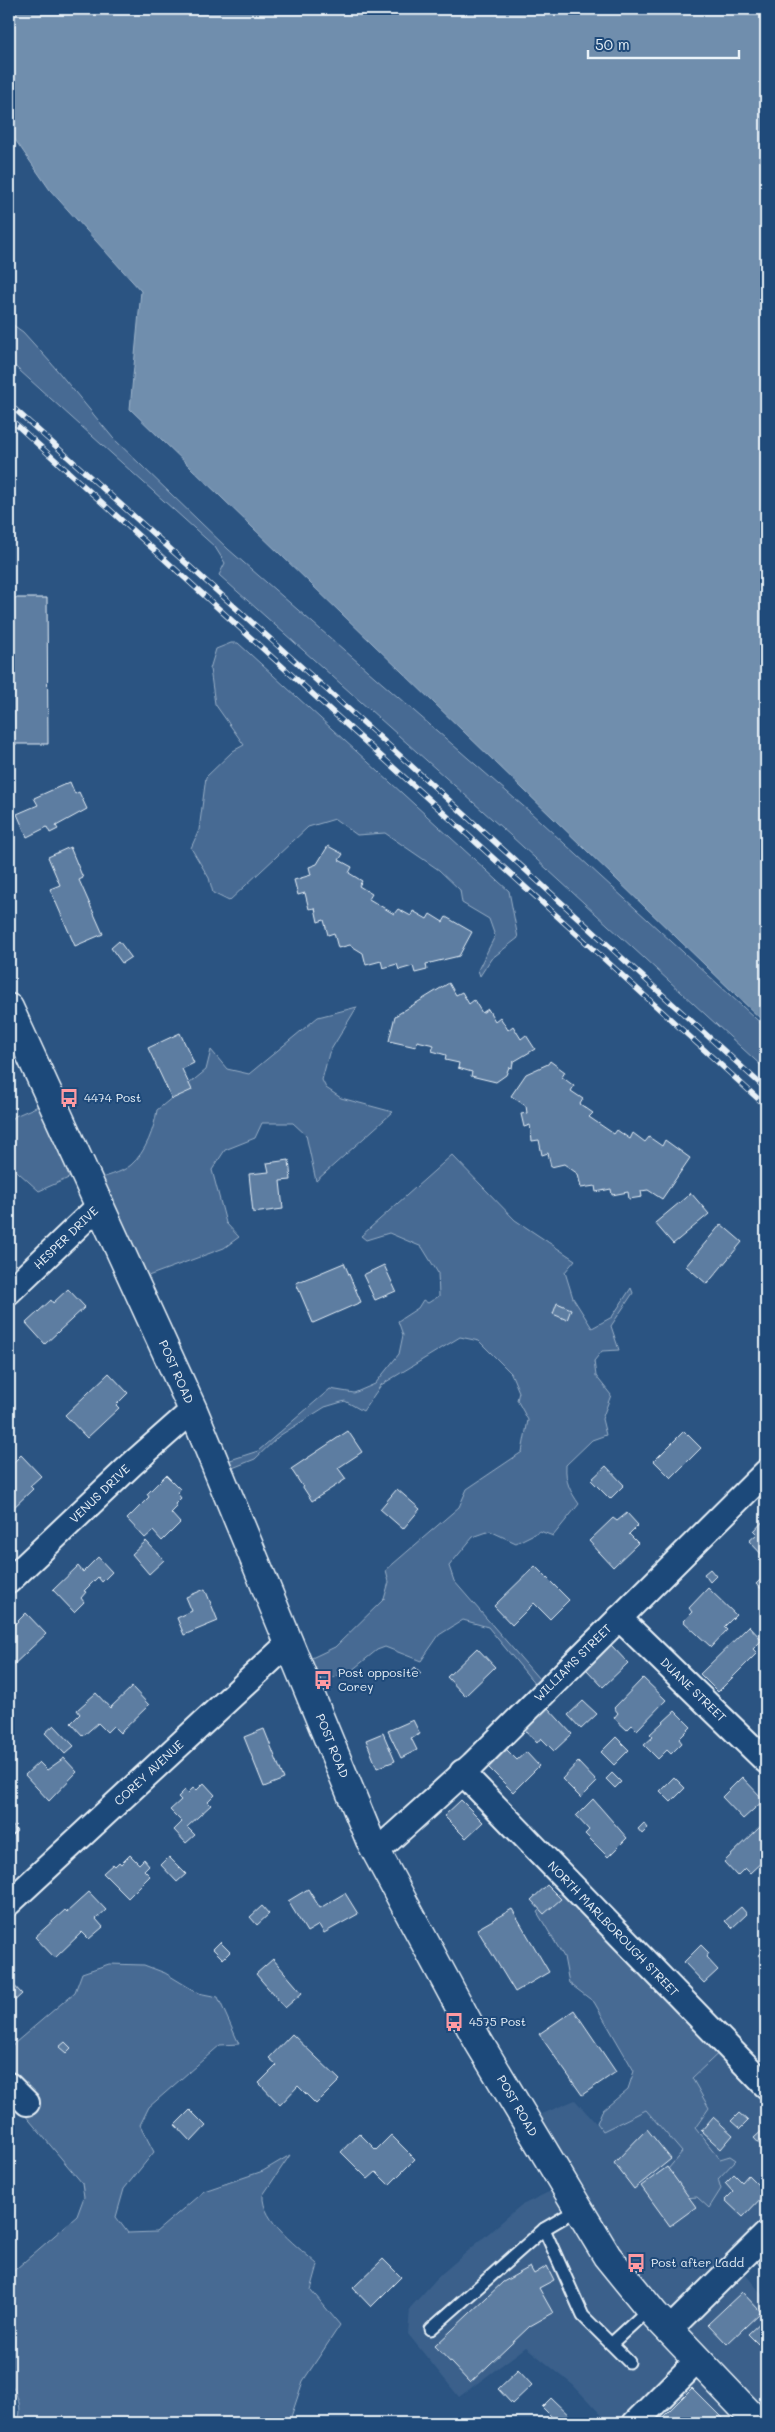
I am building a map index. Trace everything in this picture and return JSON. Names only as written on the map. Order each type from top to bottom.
[{"type":"main road","name":"POST ROAD","points":[[9,1008],[101,1204],[193,1410],[370,1840],[478,2041],[607,2256],[697,2361],[758,2423]]},
{"type":"street","name":"HESPER DRIVE","points":[[9,1292],[101,1204]]},
{"type":"street","name":"VENUS DRIVE","points":[[9,1581],[131,1465],[193,1410]]},
{"type":"street","name":"WILLIAMS STREET","points":[[377,1850],[473,1764],[766,1472]]},
{"type":"street","name":"DUANE STREET","points":[[619,1618],[766,1762]]},
{"type":"street","name":"COREY AVENUE","points":[[9,1903],[289,1643]]},
{"type":"street","name":"NORTH MARLBOROUGH STREET","points":[[462,1772],[766,2086]]},
{"type":"street","points":[[9,2085],[27,2103]]},
{"type":"street","points":[[669,2330],[766,2234]]},
{"type":"street","points":[[635,2423],[697,2361]]},
{"type":"lane","points":[[431,2330],[544,2229],[578,2208]]},
{"type":"lane","points":[[544,2229],[583,2316],[629,2362]]},
{"type":"lane","points":[[611,2344],[650,2308]]},
{"type":"shaded area","points":[[9,9],[766,9],[766,1024],[130,409],[141,291],[50,190],[9,131]]},
{"type":"shaded area","points":[[9,322],[23,332],[51,363],[113,438],[228,549],[530,812],[766,1028],[766,1070],[511,836],[219,575],[225,563],[215,547],[9,361]]},
{"type":"shaded area","points":[[231,643],[238,643],[509,891],[518,938],[491,959],[480,976],[478,970],[495,936],[489,919],[462,903],[460,890],[439,870],[385,833],[357,835],[335,819],[308,827],[229,901],[213,893],[209,878],[191,848],[199,830],[206,777],[233,751],[244,745],[215,704],[210,669],[216,649]]},
{"type":"shaded area","points":[[357,1007],[329,1053],[322,1080],[326,1088],[341,1098],[393,1112],[316,1181],[306,1135],[293,1123],[262,1123],[255,1138],[225,1150],[212,1170],[226,1223],[239,1237],[224,1248],[140,1279],[92,1181],[123,1170],[136,1160],[148,1140],[157,1110],[206,1070],[211,1050],[227,1069],[249,1074],[318,1017]]},
{"type":"shaded area","points":[[50,1101],[80,1173],[39,1191],[9,1164],[9,1123],[15,1116]]},
{"type":"shaded area","points":[[452,1155],[515,1220],[575,1260],[565,1272],[573,1298],[592,1328],[612,1317],[631,1288],[633,1293],[611,1326],[619,1350],[602,1351],[594,1361],[596,1376],[611,1395],[602,1419],[606,1435],[592,1440],[566,1465],[566,1476],[569,1486],[579,1504],[553,1536],[540,1531],[516,1543],[490,1531],[473,1537],[449,1566],[454,1581],[546,1687],[540,1690],[488,1627],[463,1620],[439,1635],[421,1661],[385,1647],[377,1650],[351,1671],[306,1688],[297,1665],[335,1647],[384,1599],[389,1582],[386,1570],[459,1507],[467,1489],[522,1452],[528,1420],[517,1400],[519,1392],[511,1373],[479,1341],[460,1337],[381,1385],[363,1411],[345,1401],[325,1407],[279,1436],[255,1459],[220,1473],[221,1463],[258,1451],[330,1389],[354,1393],[375,1384],[399,1354],[403,1335],[398,1321],[418,1308],[423,1300],[428,1303],[439,1296],[438,1273],[422,1247],[389,1233],[366,1240],[361,1236]]},
{"type":"shaded area","points":[[569,1886],[725,2047],[692,2078],[709,2108],[695,2128],[720,2159],[730,2156],[736,2160],[718,2179],[721,2189],[709,2208],[697,2197],[685,2198],[664,2174],[682,2152],[646,2110],[603,2131],[597,2123],[602,2111],[628,2089],[634,2071],[594,2002],[569,1983],[564,1957],[537,1912]]},
{"type":"shaded area","points":[[109,1964],[144,1965],[165,1973],[198,1993],[218,1997],[239,2044],[220,2045],[149,2107],[140,2125],[154,2152],[124,2189],[116,2217],[128,2233],[156,2232],[204,2191],[263,2171],[290,2155],[263,2195],[264,2205],[268,2215],[283,2233],[318,2265],[311,2290],[340,2325],[303,2381],[289,2423],[17,2423],[20,2407],[15,2391],[9,2381],[9,2275],[77,2216],[84,2197],[82,2183],[9,2096],[9,2048],[75,1992],[82,1973]]},
{"type":"shaded area","points":[[725,2047],[766,2088],[766,2233],[736,2263],[766,2299],[766,2423],[609,2423],[573,2385],[526,2347],[459,2397],[408,2334],[410,2308],[439,2276],[520,2206],[561,2186],[528,2120],[575,2100],[603,2131],[646,2110],[682,2152],[664,2174],[718,2179],[720,2159],[695,2128],[692,2078]]},
{"type":"building","points":[[9,539],[10,585],[9,585]]},
{"type":"building","points":[[9,598],[47,598],[48,744],[9,744]]},
{"type":"building","points":[[70,782],[75,794],[79,792],[87,809],[56,826],[58,829],[50,833],[47,827],[27,837],[17,814],[38,805],[34,798]]},
{"type":"building","points":[[328,846],[343,854],[339,860],[352,867],[349,873],[362,881],[359,886],[372,894],[369,899],[394,914],[398,909],[411,916],[413,911],[427,919],[430,914],[443,922],[446,917],[472,932],[459,956],[426,964],[427,970],[415,973],[413,966],[399,970],[397,964],[383,968],[381,961],[366,965],[363,953],[350,945],[338,948],[334,933],[328,935],[324,920],[318,922],[315,908],[309,909],[305,893],[298,895],[294,880],[311,875],[309,867],[317,864]]},
{"type":"building","points":[[70,847],[83,878],[79,880],[103,934],[75,946],[50,889],[60,885],[48,857]]},
{"type":"building","points":[[119,941],[131,957],[122,963],[111,948]]},
{"type":"building","points":[[449,983],[456,995],[462,992],[469,1004],[474,1000],[482,1013],[488,1009],[495,1021],[500,1017],[508,1030],[513,1026],[521,1039],[526,1035],[535,1049],[513,1062],[512,1068],[509,1067],[506,1075],[496,1082],[471,1076],[472,1072],[458,1068],[459,1063],[445,1060],[446,1055],[432,1051],[434,1045],[417,1041],[416,1047],[389,1041],[395,1016]]},
{"type":"building","points":[[180,1033],[194,1063],[182,1069],[192,1090],[172,1099],[148,1048]]},
{"type":"building","points":[[550,1061],[565,1072],[562,1077],[574,1086],[571,1091],[583,1099],[580,1104],[593,1113],[589,1117],[614,1134],[617,1130],[630,1139],[633,1133],[645,1142],[649,1137],[662,1146],[665,1140],[690,1158],[662,1199],[648,1190],[641,1191],[642,1197],[629,1199],[628,1192],[612,1195],[611,1189],[596,1192],[595,1186],[581,1188],[578,1174],[564,1164],[551,1167],[548,1153],[542,1155],[539,1140],[532,1141],[530,1125],[524,1127],[521,1114],[527,1113],[526,1106],[511,1096],[526,1074],[548,1064]]},
{"type":"building","points":[[289,1160],[291,1180],[280,1181],[283,1209],[253,1213],[249,1174],[269,1172],[267,1163]]},
{"type":"building","points":[[691,1193],[709,1214],[673,1244],[655,1223]]},
{"type":"building","points":[[9,1204],[14,1210],[9,1216]]},
{"type":"building","points":[[721,1224],[742,1242],[707,1284],[686,1266]]},
{"type":"building","points":[[344,1263],[361,1302],[313,1323],[296,1283]]},
{"type":"building","points":[[384,1265],[396,1291],[375,1300],[363,1275]]},
{"type":"building","points":[[68,1289],[85,1307],[45,1344],[26,1323],[51,1300],[53,1303]]},
{"type":"building","points":[[557,1303],[571,1309],[567,1320],[553,1314]]},
{"type":"building","points":[[109,1373],[128,1393],[116,1405],[119,1408],[87,1438],[65,1415]]},
{"type":"building","points":[[348,1431],[362,1452],[338,1468],[346,1479],[312,1501],[291,1469]]},
{"type":"building","points":[[684,1431],[701,1448],[671,1478],[654,1461]]},
{"type":"building","points":[[21,1455],[41,1476],[30,1486],[33,1489],[9,1512],[9,1467]]},
{"type":"building","points":[[606,1466],[624,1485],[610,1499],[591,1480]]},
{"type":"building","points":[[166,1475],[180,1489],[177,1493],[181,1498],[175,1504],[177,1507],[171,1513],[180,1523],[162,1541],[153,1531],[145,1538],[127,1519],[149,1497],[147,1494]]},
{"type":"building","points":[[397,1489],[420,1509],[403,1529],[380,1509]]},
{"type":"building","points":[[627,1513],[638,1525],[629,1534],[638,1543],[613,1567],[589,1541],[613,1518],[617,1521]]},
{"type":"building","points":[[766,1518],[766,1559],[749,1541],[757,1534],[754,1531]]},
{"type":"building","points":[[146,1541],[164,1560],[149,1574],[132,1554]]},
{"type":"building","points":[[98,1557],[112,1572],[102,1582],[98,1577],[84,1591],[86,1592],[81,1598],[84,1602],[74,1612],[53,1590],[78,1566],[83,1572]]},
{"type":"building","points":[[535,1566],[569,1600],[550,1619],[534,1603],[512,1625],[494,1606]]},
{"type":"building","points":[[710,1569],[716,1576],[710,1582],[704,1574]]},
{"type":"building","points":[[766,1574],[766,1593],[756,1584]]},
{"type":"building","points":[[708,1588],[736,1615],[724,1627],[727,1630],[711,1647],[683,1621],[692,1612],[689,1608]]},
{"type":"building","points":[[205,1589],[218,1621],[184,1635],[177,1618],[192,1611],[186,1597]]},
{"type":"building","points":[[26,1613],[46,1634],[9,1669],[9,1630]]},
{"type":"building","points":[[749,1626],[762,1640],[753,1649],[757,1653],[718,1692],[700,1674]]},
{"type":"building","points":[[611,1645],[628,1663],[603,1687],[586,1669]]},
{"type":"building","points":[[477,1648],[495,1667],[465,1696],[447,1677]]},
{"type":"building","points":[[415,1667],[421,1673],[414,1679],[409,1673]]},
{"type":"building","points":[[643,1678],[666,1700],[637,1730],[632,1725],[627,1730],[614,1718],[618,1713],[614,1708]]},
{"type":"building","points":[[132,1687],[149,1705],[120,1733],[113,1726],[107,1732],[98,1723],[83,1736],[71,1723],[80,1714],[77,1710],[96,1693],[110,1708]]},
{"type":"building","points":[[583,1701],[597,1714],[581,1729],[568,1715]]},
{"type":"building","points":[[548,1708],[572,1734],[554,1751],[541,1738],[537,1743],[525,1730]]},
{"type":"building","points":[[675,1711],[691,1727],[679,1739],[682,1743],[671,1754],[667,1750],[658,1759],[644,1745],[653,1737],[650,1734]]},
{"type":"building","points":[[413,1720],[420,1734],[411,1738],[417,1750],[401,1758],[388,1731]]},
{"type":"building","points":[[54,1725],[74,1746],[65,1754],[45,1733]]},
{"type":"building","points":[[264,1729],[284,1779],[264,1787],[244,1737]]},
{"type":"building","points":[[383,1733],[395,1761],[377,1768],[366,1740]]},
{"type":"building","points":[[616,1737],[629,1750],[614,1765],[601,1752]]},
{"type":"building","points":[[506,1749],[517,1760],[526,1752],[539,1766],[513,1792],[488,1767]]},
{"type":"building","points":[[64,1758],[77,1772],[49,1801],[25,1775],[39,1762],[47,1770]]},
{"type":"building","points":[[578,1762],[597,1782],[581,1798],[562,1779]]},
{"type":"building","points":[[612,1773],[621,1782],[615,1788],[606,1779]]},
{"type":"building","points":[[674,1777],[685,1788],[671,1802],[660,1791]]},
{"type":"building","points":[[742,1777],[764,1800],[743,1819],[722,1797]]},
{"type":"building","points":[[204,1783],[215,1795],[208,1802],[211,1805],[187,1827],[195,1835],[186,1843],[174,1830],[182,1822],[170,1810],[181,1800],[178,1797],[185,1790],[188,1793],[194,1787],[197,1790]]},
{"type":"building","points":[[593,1799],[627,1838],[608,1857],[585,1834],[589,1830],[576,1816]]},
{"type":"building","points":[[461,1800],[483,1822],[466,1838],[444,1816]]},
{"type":"building","points":[[9,1822],[17,1831],[9,1839]]},
{"type":"building","points":[[644,1823],[648,1828],[642,1834],[638,1829]]},
{"type":"building","points":[[762,1825],[766,1830],[766,1858],[750,1873],[745,1868],[737,1876],[724,1862]]},
{"type":"building","points":[[130,1855],[139,1864],[144,1859],[149,1865],[144,1870],[150,1876],[128,1898],[103,1873],[113,1864],[115,1866],[119,1862],[121,1864]]},
{"type":"building","points":[[169,1857],[186,1874],[177,1882],[161,1865]]},
{"type":"building","points":[[547,1885],[561,1899],[544,1914],[531,1900]]},
{"type":"building","points":[[308,1889],[320,1908],[345,1893],[358,1914],[324,1933],[319,1925],[307,1932],[288,1901]]},
{"type":"building","points":[[89,1892],[106,1910],[96,1919],[103,1927],[89,1939],[82,1932],[55,1958],[35,1937],[65,1910],[67,1912]]},
{"type":"building","points":[[262,1906],[269,1914],[257,1925],[250,1917]]},
{"type":"building","points":[[741,1907],[747,1914],[732,1928],[725,1921]]},
{"type":"building","points":[[512,1909],[549,1972],[515,1992],[477,1929]]},
{"type":"building","points":[[220,1942],[230,1952],[223,1959],[213,1949]]},
{"type":"building","points":[[701,1945],[709,1953],[706,1957],[718,1970],[704,1983],[684,1962]]},
{"type":"building","points":[[766,1948],[766,1964],[758,1955]]},
{"type":"building","points":[[273,1959],[302,1993],[285,2008],[256,1974]]},
{"type":"building","points":[[9,1980],[22,1994],[9,2006]]},
{"type":"building","points":[[574,2010],[616,2072],[582,2095],[539,2034]]},
{"type":"building","points":[[292,2034],[340,2080],[316,2104],[298,2086],[280,2105],[259,2083],[277,2065],[269,2058]]},
{"type":"building","points":[[65,2042],[71,2048],[66,2053],[59,2047]]},
{"type":"building","points":[[190,2110],[206,2126],[191,2142],[175,2125]]},
{"type":"building","points":[[739,2113],[748,2121],[740,2129],[731,2121]]},
{"type":"building","points":[[713,2117],[733,2135],[721,2149],[701,2131]]},
{"type":"building","points":[[766,2127],[766,2151],[754,2138]]},
{"type":"building","points":[[647,2129],[671,2159],[634,2189],[614,2163]]},
{"type":"building","points":[[359,2133],[376,2150],[391,2135],[415,2159],[389,2185],[376,2172],[368,2179],[341,2152]]},
{"type":"building","points":[[667,2167],[696,2207],[670,2226],[641,2186]]},
{"type":"building","points":[[734,2174],[742,2182],[748,2175],[766,2193],[743,2217],[725,2200],[733,2192],[725,2183]]},
{"type":"building","points":[[766,2253],[766,2273],[757,2262]]},
{"type":"building","points":[[383,2259],[401,2277],[371,2307],[353,2288]]},
{"type":"building","points":[[547,2266],[554,2280],[539,2288],[553,2313],[530,2326],[470,2383],[435,2346],[503,2282],[530,2267],[534,2274]]},
{"type":"building","points":[[742,2292],[761,2312],[727,2344],[708,2324]]},
{"type":"building","points":[[765,2318],[766,2336],[758,2344],[748,2334]]},
{"type":"building","points":[[518,2370],[532,2385],[512,2404],[498,2389]]},
{"type":"building","points":[[692,2388],[727,2423],[657,2423]]},
{"type":"building","points":[[551,2398],[577,2423],[555,2423],[557,2422],[542,2407]]},
{"type":"railway","points":[[9,404],[385,742],[766,1089]]},
{"type":"railway","points":[[9,418],[766,1106]]},
{"type":"place","name":"4474 Post","points":[[69,1098]]},
{"type":"place","name":"Post opposite Corey","points":[[323,1680]]},
{"type":"place","name":"4575 Post","points":[[454,2022]]},
{"type":"place","name":"Post after Ladd","points":[[636,2263]]}]
